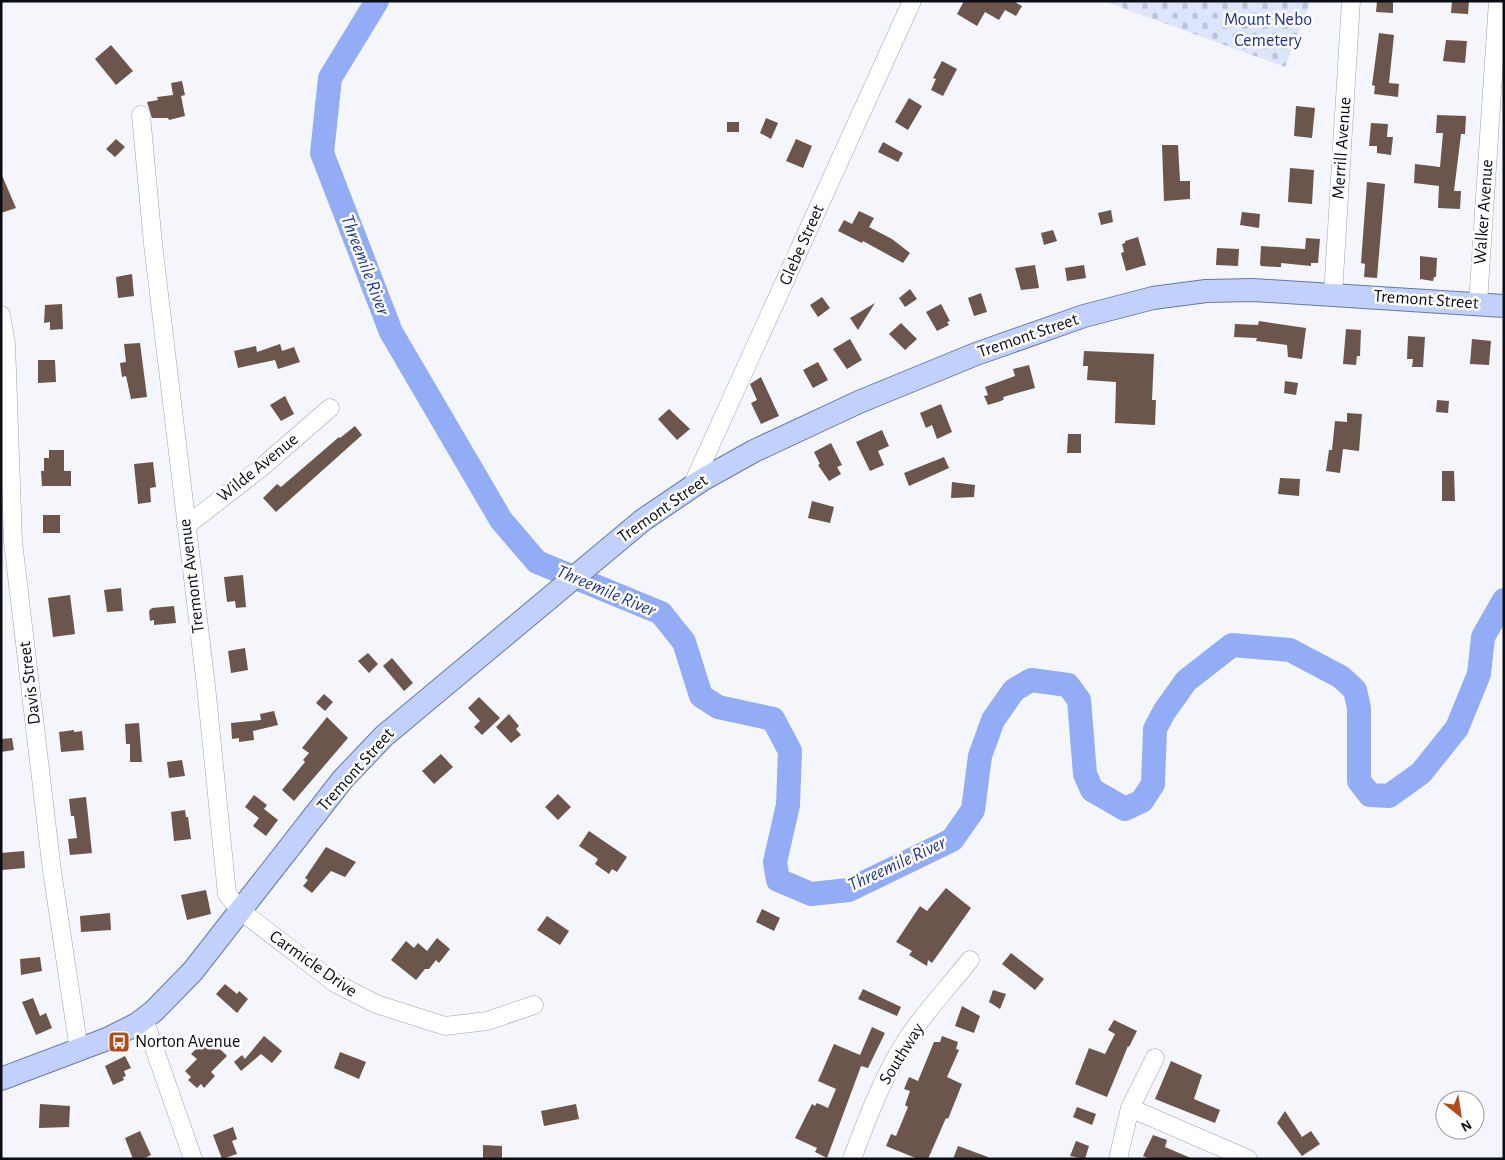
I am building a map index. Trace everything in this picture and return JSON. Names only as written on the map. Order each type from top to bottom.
[{"type":"main road","name":"Tremont Street","points":[[1,1079],[79,1050],[121,1032],[144,1019],[173,994],[241,911],[334,790],[367,753],[408,715],[643,520],[690,488],[754,451],[859,402],[976,354],[1092,313],[1153,298],[1206,291],[1252,290],[1504,306]]},
{"type":"street","name":"Glebe Street","points":[[690,488],[912,1]]},
{"type":"street","name":"Merrill Avenue","points":[[1333,294],[1352,1]]},
{"type":"street","name":"Walker Avenue","points":[[1478,303],[1498,1]]},
{"type":"street","name":"Tremont Avenue","points":[[141,114],[153,236],[171,376],[186,526],[206,686],[224,887],[230,900],[241,911]]},
{"type":"street","name":"Davis Street","points":[[1,314],[13,542],[52,871],[79,1050]]},
{"type":"street","name":"Wilde Avenue","points":[[186,526],[262,467],[330,408]]},
{"type":"street","name":"Carmicle Drive","points":[[241,911],[335,983],[376,1004],[434,1024],[446,1026],[472,1024],[534,1005]]},
{"type":"street","name":"Southway","points":[[852,1159],[869,1111],[894,1062],[910,1036],[970,960]]},
{"type":"street","points":[[144,1019],[193,1159]]},
{"type":"street","points":[[1118,1159],[1130,1108],[1155,1058]]},
{"type":"street","points":[[1130,1108],[1248,1159]]},
{"type":"green space","name":"Mount Nebo Cemetery","points":[[1103,1],[1311,1],[1285,67]]},
{"type":"building","points":[[964,1],[1013,1],[1022,6],[1016,16],[1005,10],[999,20],[985,12],[977,26],[957,14]]},
{"type":"building","points":[[1377,1],[1393,1],[1393,13],[1376,12]]},
{"type":"building","points":[[1452,1],[1469,1],[1468,14],[1451,13]]},
{"type":"building","points":[[1379,33],[1394,35],[1389,83],[1399,84],[1398,97],[1374,94],[1375,86],[1372,85]]},
{"type":"building","points":[[1446,40],[1467,41],[1465,63],[1443,61]]},
{"type":"building","points":[[111,45],[133,71],[116,85],[95,59]]},
{"type":"building","points":[[942,61],[957,69],[943,96],[931,90],[936,79],[933,78]]},
{"type":"building","points":[[182,81],[185,95],[181,96],[185,116],[169,120],[168,118],[152,118],[147,102],[158,100],[157,97],[173,95],[171,83]]},
{"type":"building","points":[[909,98],[922,106],[908,130],[895,122]]},
{"type":"building","points":[[1296,106],[1315,108],[1312,138],[1294,136]]},
{"type":"building","points":[[1437,115],[1466,116],[1465,134],[1461,134],[1454,191],[1461,191],[1460,209],[1438,208],[1439,186],[1414,183],[1415,164],[1440,167],[1443,133],[1436,133]]},
{"type":"building","points":[[766,118],[778,123],[771,139],[760,133]]},
{"type":"building","points":[[727,122],[739,122],[739,132],[727,132]]},
{"type":"building","points":[[1371,123],[1388,124],[1387,137],[1393,137],[1391,155],[1377,153],[1377,146],[1369,146]]},
{"type":"building","points":[[116,139],[125,147],[115,157],[106,149]]},
{"type":"building","points":[[796,139],[812,146],[803,168],[786,161]]},
{"type":"building","points":[[883,142],[903,153],[898,162],[878,152]]},
{"type":"building","points":[[1162,145],[1178,145],[1180,181],[1190,181],[1190,199],[1164,201]]},
{"type":"building","points":[[1290,168],[1314,170],[1312,204],[1288,202]]},
{"type":"building","points":[[1,173],[16,208],[1,213]]},
{"type":"building","points":[[1367,182],[1385,184],[1377,278],[1364,277],[1365,264],[1361,263]]},
{"type":"building","points":[[1111,210],[1113,222],[1101,225],[1098,213]]},
{"type":"building","points":[[859,211],[874,218],[869,227],[892,239],[910,253],[903,263],[863,241],[862,243],[838,231],[844,220],[852,224]]},
{"type":"building","points":[[1242,212],[1260,214],[1259,228],[1240,225]]},
{"type":"building","points":[[1053,230],[1057,241],[1044,245],[1041,233]]},
{"type":"building","points":[[1138,237],[1146,265],[1126,271],[1121,253],[1124,252],[1122,244],[1125,241]]},
{"type":"building","points":[[1306,238],[1320,239],[1318,263],[1311,263],[1311,266],[1281,263],[1281,267],[1261,266],[1261,246],[1305,249]]},
{"type":"building","points":[[1217,248],[1239,249],[1238,266],[1216,265]]},
{"type":"building","points":[[1420,256],[1437,258],[1436,277],[1434,277],[1433,281],[1420,279]]},
{"type":"building","points":[[1035,265],[1039,288],[1021,290],[1015,268]]},
{"type":"building","points":[[1084,265],[1086,278],[1067,281],[1065,268]]},
{"type":"building","points":[[132,274],[134,296],[118,298],[116,277]]},
{"type":"building","points":[[910,289],[917,299],[905,307],[899,298]]},
{"type":"building","points":[[981,293],[987,312],[974,316],[968,298]]},
{"type":"building","points":[[822,297],[830,308],[818,317],[810,305]]},
{"type":"building","points":[[875,303],[858,330],[850,318]]},
{"type":"building","points":[[62,304],[63,329],[50,330],[50,322],[44,323],[45,305]]},
{"type":"building","points":[[941,304],[950,321],[947,322],[949,325],[937,331],[926,312]]},
{"type":"building","points":[[1259,321],[1306,328],[1302,359],[1288,357],[1287,345],[1256,341],[1257,338],[1234,337],[1235,324],[1258,325]]},
{"type":"building","points":[[901,323],[917,339],[905,350],[889,334]]},
{"type":"building","points":[[1346,329],[1361,330],[1360,356],[1357,356],[1356,365],[1343,364]]},
{"type":"building","points":[[1408,336],[1425,337],[1423,367],[1412,367],[1413,359],[1407,359]]},
{"type":"building","points":[[850,339],[862,360],[847,369],[833,349]]},
{"type":"building","points":[[1472,339],[1491,341],[1489,365],[1470,364]]},
{"type":"building","points":[[140,343],[147,397],[131,399],[126,376],[122,377],[120,363],[126,362],[124,344]]},
{"type":"building","points":[[280,344],[282,351],[294,347],[300,362],[278,369],[275,360],[238,368],[234,351],[256,346],[257,352]]},
{"type":"building","points":[[1084,351],[1154,354],[1152,400],[1156,400],[1155,425],[1115,423],[1116,382],[1087,380],[1088,366],[1083,366]]},
{"type":"building","points":[[38,360],[55,360],[56,382],[38,383]]},
{"type":"building","points":[[818,362],[828,380],[813,388],[803,370]]},
{"type":"building","points":[[1029,365],[1035,388],[1003,397],[1004,399],[1001,401],[988,405],[984,396],[988,395],[985,387],[1015,376],[1013,369]]},
{"type":"building","points":[[761,377],[779,416],[761,424],[751,403],[757,400],[750,384]]},
{"type":"building","points":[[1285,381],[1298,383],[1296,395],[1284,393]]},
{"type":"building","points":[[285,396],[294,414],[281,421],[270,405]]},
{"type":"building","points":[[1437,400],[1449,401],[1448,413],[1436,412]]},
{"type":"building","points":[[941,404],[952,432],[937,439],[932,425],[926,428],[920,413]]},
{"type":"building","points":[[669,409],[690,429],[677,440],[658,419]]},
{"type":"building","points":[[1347,413],[1362,414],[1359,451],[1343,449],[1340,473],[1326,471],[1329,450],[1332,450],[1335,421],[1347,422]]},
{"type":"building","points":[[355,426],[362,435],[276,512],[263,498],[277,484],[281,487],[339,437]]},
{"type":"building","points":[[882,430],[889,446],[878,451],[884,465],[870,471],[856,442]]},
{"type":"building","points":[[1068,434],[1081,434],[1081,453],[1067,453]]},
{"type":"building","points":[[831,443],[842,465],[837,467],[841,474],[829,481],[818,465],[820,464],[814,452]]},
{"type":"building","points":[[49,450],[64,450],[64,471],[71,471],[71,486],[42,486],[41,471],[44,471],[44,458],[49,458]]},
{"type":"building","points":[[944,457],[949,468],[909,486],[904,473]]},
{"type":"building","points":[[153,462],[156,487],[150,488],[151,502],[138,504],[134,464]]},
{"type":"building","points":[[1442,471],[1454,471],[1455,501],[1442,501]]},
{"type":"building","points":[[1280,478],[1300,479],[1299,496],[1278,494]]},
{"type":"building","points":[[952,482],[975,485],[974,497],[951,498]]},
{"type":"building","points":[[812,501],[834,507],[830,523],[808,518]]},
{"type":"building","points":[[43,515],[60,515],[60,533],[43,533]]},
{"type":"building","points":[[243,575],[246,607],[236,608],[235,601],[227,602],[224,577]]},
{"type":"building","points":[[121,588],[123,611],[107,612],[104,590]]},
{"type":"building","points":[[70,595],[75,634],[53,637],[48,598]]},
{"type":"building","points":[[174,606],[176,623],[154,625],[154,620],[150,621],[149,611],[152,608]]},
{"type":"building","points":[[245,648],[248,670],[231,673],[228,651]]},
{"type":"building","points":[[368,653],[378,664],[369,673],[358,661]]},
{"type":"building","points":[[392,658],[413,683],[404,691],[383,666]]},
{"type":"building","points":[[324,694],[333,702],[325,711],[316,703]]},
{"type":"building","points":[[479,697],[500,718],[482,735],[474,727],[480,721],[468,708]]},
{"type":"building","points":[[274,711],[278,725],[253,731],[254,740],[239,742],[239,738],[232,739],[231,723],[261,720],[260,714]]},
{"type":"building","points":[[509,714],[519,726],[516,729],[521,735],[511,743],[496,727]]},
{"type":"building","points":[[327,717],[348,738],[294,801],[282,790],[305,762],[303,760],[309,753],[302,748]]},
{"type":"building","points":[[139,723],[142,762],[130,762],[130,744],[126,744],[125,724]]},
{"type":"building","points":[[74,730],[74,732],[82,731],[84,750],[61,752],[59,732]]},
{"type":"building","points":[[12,738],[14,750],[1,752],[1,739]]},
{"type":"building","points":[[441,754],[453,767],[434,784],[422,771]]},
{"type":"building","points":[[182,760],[185,776],[169,778],[167,762]]},
{"type":"building","points":[[558,794],[571,807],[558,820],[545,807]]},
{"type":"building","points":[[254,795],[267,805],[264,809],[278,820],[266,836],[253,826],[259,818],[245,807]]},
{"type":"building","points":[[86,797],[92,853],[70,855],[68,839],[77,838],[69,799]]},
{"type":"building","points":[[185,810],[186,817],[188,817],[191,839],[174,841],[171,812]]},
{"type":"building","points":[[589,831],[627,857],[617,872],[612,869],[609,874],[595,864],[598,859],[579,846]]},
{"type":"building","points":[[326,847],[356,862],[345,877],[331,871],[312,893],[303,886],[308,880],[305,878]]},
{"type":"building","points":[[24,851],[25,868],[2,870],[1,853]]},
{"type":"building","points":[[946,888],[971,908],[932,963],[928,960],[927,966],[909,955],[912,951],[896,942],[920,906],[927,911]]},
{"type":"building","points":[[206,890],[211,914],[187,920],[181,895]]},
{"type":"building","points":[[762,909],[780,918],[774,931],[756,922]]},
{"type":"building","points":[[110,913],[111,930],[81,932],[80,916]]},
{"type":"building","points":[[547,916],[569,931],[560,945],[537,930]]},
{"type":"building","points":[[437,938],[450,949],[439,963],[436,960],[416,980],[391,960],[406,941],[414,948],[418,943],[427,951]]},
{"type":"building","points":[[1011,953],[1044,979],[1035,990],[1002,964]]},
{"type":"building","points":[[40,957],[42,971],[21,975],[20,959]]},
{"type":"building","points":[[225,984],[237,994],[239,991],[248,999],[237,1013],[216,994]]},
{"type":"building","points":[[863,989],[901,1007],[897,1016],[858,999]]},
{"type":"building","points":[[993,990],[1006,994],[1000,1009],[989,1002]]},
{"type":"building","points":[[33,998],[40,1016],[46,1013],[52,1028],[36,1035],[22,1002]]},
{"type":"building","points":[[962,1006],[980,1016],[974,1033],[955,1026]]},
{"type":"building","points":[[1114,1020],[1137,1031],[1128,1046],[1107,1097],[1075,1084],[1089,1048],[1105,1054],[1115,1034],[1108,1030]]},
{"type":"building","points":[[872,1027],[885,1033],[868,1068],[861,1066],[827,1158],[815,1152],[817,1148],[795,1138],[812,1104],[815,1106],[817,1103],[828,1108],[836,1089],[818,1081],[834,1044],[860,1055]]},
{"type":"building","points":[[264,1036],[282,1051],[272,1063],[261,1054],[241,1071],[234,1062],[242,1055],[245,1059]]},
{"type":"building","points":[[942,1036],[958,1042],[956,1049],[959,1050],[947,1077],[962,1084],[948,1119],[946,1118],[928,1159],[918,1159],[886,1146],[891,1134],[896,1136],[908,1107],[905,1105],[910,1091],[904,1089],[909,1077],[918,1081],[934,1042],[940,1042]]},
{"type":"building","points":[[208,1037],[227,1056],[211,1072],[215,1076],[204,1088],[201,1084],[197,1088],[188,1080],[191,1077],[185,1071],[197,1059],[191,1054]]},
{"type":"building","points":[[340,1052],[366,1062],[359,1079],[334,1068]]},
{"type":"building","points":[[125,1056],[131,1068],[124,1071],[126,1076],[123,1077],[124,1080],[113,1085],[105,1066]]},
{"type":"building","points":[[1171,1061],[1202,1075],[1194,1099],[1220,1110],[1215,1123],[1155,1099]]},
{"type":"building","points":[[40,1104],[70,1106],[69,1127],[39,1128]]},
{"type":"building","points":[[576,1104],[579,1119],[544,1126],[541,1111]]},
{"type":"building","points":[[1077,1107],[1096,1114],[1092,1125],[1073,1117]]},
{"type":"building","points":[[1285,1111],[1302,1137],[1311,1131],[1320,1144],[1302,1156],[1277,1123]]},
{"type":"building","points":[[233,1127],[237,1139],[232,1141],[237,1154],[222,1159],[213,1135]]},
{"type":"building","points":[[140,1131],[151,1155],[143,1159],[133,1159],[125,1138]]},
{"type":"building","points":[[1153,1135],[1167,1140],[1165,1147],[1193,1159],[1151,1159],[1143,1156]]},
{"type":"building","points":[[1076,1141],[1089,1146],[1085,1159],[1070,1156]]},
{"type":"building","points":[[483,1145],[502,1146],[502,1159],[483,1159]]},
{"type":"building","points":[[958,1146],[988,1157],[988,1159],[953,1159]]},
{"type":"waterway","name":"Threemile River","points":[[377,1],[330,78],[322,153],[391,332],[501,520],[537,562],[661,613],[684,642],[701,696],[718,707],[773,719],[790,751],[788,805],[775,862],[778,880],[811,894],[849,890],[952,840],[973,810],[980,756],[993,720],[1014,690],[1031,680],[1068,685],[1079,700],[1085,774],[1092,790],[1125,809],[1142,801],[1153,784],[1155,729],[1164,712],[1186,681],[1232,645],[1290,650],[1341,677],[1355,690],[1359,708],[1359,781],[1370,795],[1389,796],[1421,773],[1457,728],[1479,674],[1483,637],[1504,600]]},
{"type":"place","name":"Norton Avenue","points":[[119,1042]]}]
